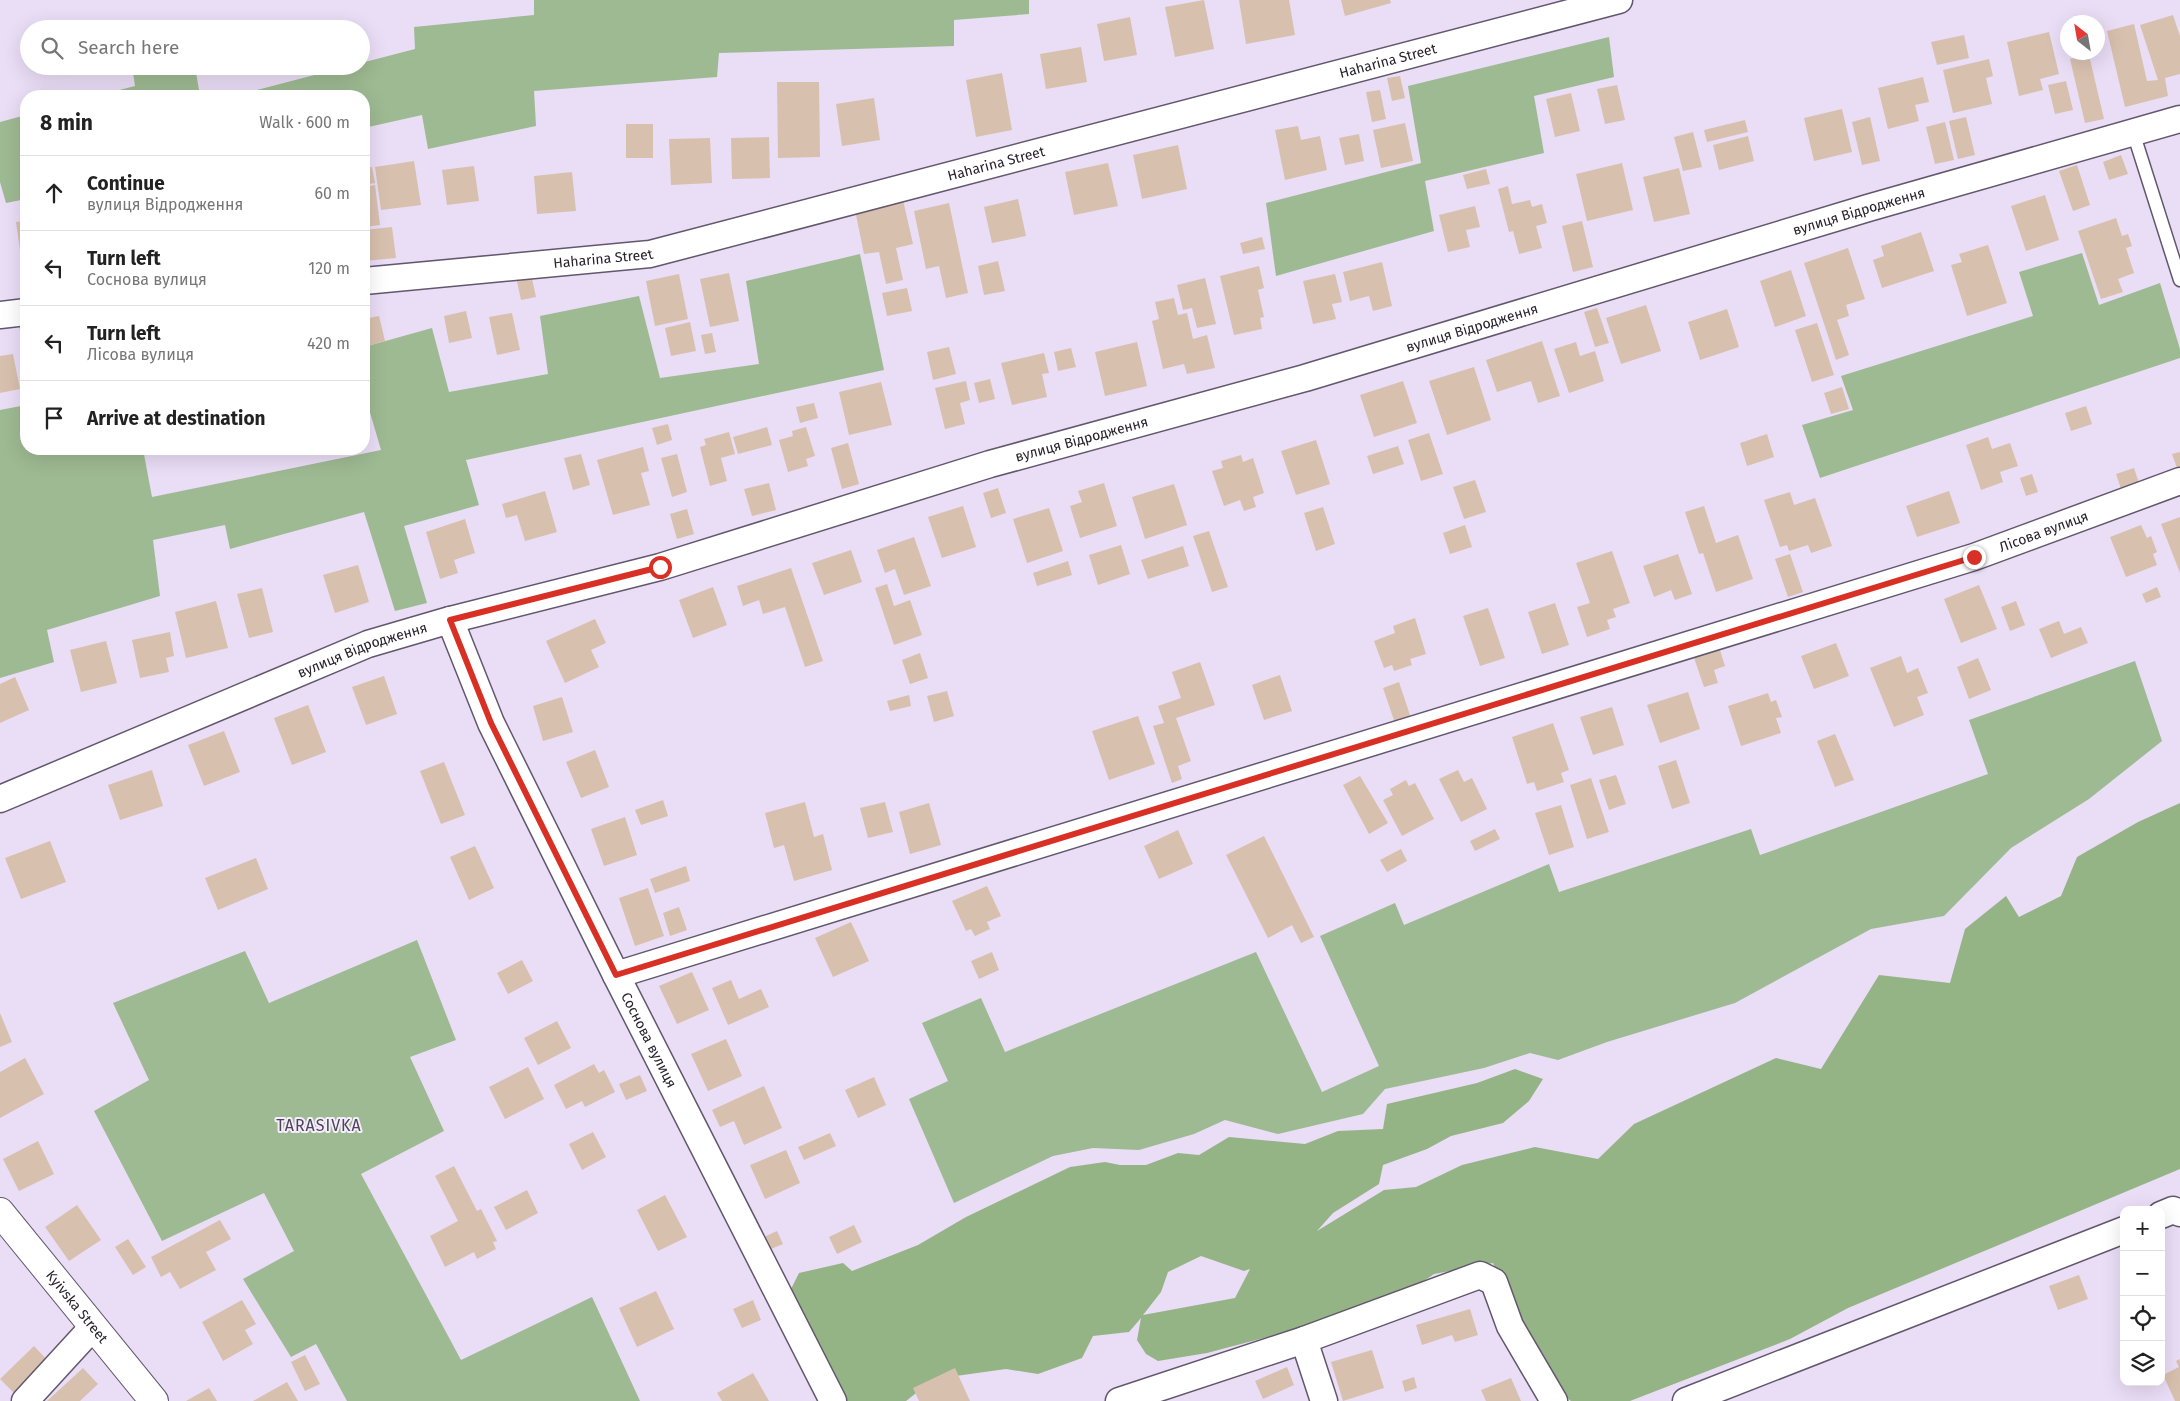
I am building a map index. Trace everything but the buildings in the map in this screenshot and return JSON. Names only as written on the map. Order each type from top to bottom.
[{"type":"street","name":"Haharina Street","points":[[370,280],[650,254],[1619,0]]},
{"type":"street","name":"вулиця Відродження","points":[[0,799],[368,644],[450,620],[660,567],[990,464],[1305,378],[1877,206],[2180,119]]},
{"type":"street","points":[[0,315],[20,313]]},
{"type":"street","name":"Лісова вулиця","points":[[616,975],[1974,557],[2180,481]]},
{"type":"street","name":"Соснова вулиця","points":[[450,620],[491,723],[616,975],[833,1401]]},
{"type":"street","points":[[2165,1213],[2173,1210],[2180,1213]]},
{"type":"street","name":"Kyivska Street","points":[[0,1212],[92,1328],[154,1401]]},
{"type":"street","points":[[1686,1401],[2120,1232]]},
{"type":"street","points":[[1119,1401],[1304,1340],[1480,1275],[1494,1282],[1510,1326],[1554,1401]]},
{"type":"street","points":[[25,1401],[92,1328]]},
{"type":"street","points":[[1304,1340],[1324,1401]]},
{"type":"lane","points":[[2133,132],[2180,280]]},
{"type":"green space","points":[[534,0],[1029,0],[1029,14],[954,20],[954,46],[719,53],[717,77],[534,91],[536,126],[428,149],[422,115],[370,127],[370,90],[257,90],[314,75],[370,75],[370,61],[415,49],[414,27],[534,15]]},
{"type":"green space","points":[[1609,37],[1614,77],[1534,96],[1544,153],[1425,181],[1434,231],[1276,276],[1266,203],[1421,163],[1408,86]]},
{"type":"green space","points":[[133,75],[196,75],[199,90],[119,90],[135,86]]},
{"type":"green space","points":[[20,117],[20,200],[6,203],[0,182],[0,122]]},
{"type":"green space","points":[[2082,253],[2099,305],[2160,283],[2180,349],[2180,358],[1820,478],[1802,425],[1853,410],[1841,376],[2033,316],[2019,272]]},
{"type":"green space","points":[[860,254],[884,370],[466,460],[479,505],[404,526],[427,603],[395,611],[364,512],[230,549],[225,525],[153,540],[160,596],[47,630],[54,662],[0,678],[0,410],[20,406],[20,455],[144,455],[152,497],[357,455],[370,455],[370,452],[381,450],[370,412],[370,345],[432,328],[449,392],[548,374],[540,316],[639,296],[660,378],[759,364],[746,281]]},
{"type":"green space","points":[[2135,661],[2162,741],[2089,799],[2011,848],[1944,916],[1871,929],[1735,1003],[1607,1042],[1558,1060],[1530,1053],[1484,1068],[1385,1089],[1363,1114],[1278,1134],[1225,1120],[1194,1134],[1139,1150],[1093,1148],[1053,1156],[954,1203],[909,1099],[948,1081],[922,1023],[981,998],[1005,1052],[1256,952],[1322,1092],[1379,1066],[1320,936],[1395,903],[1404,925],[1549,864],[1559,892],[1751,829],[1760,855],[1988,774],[1969,720]]},
{"type":"green space","points":[[2180,803],[2180,1169],[1848,1308],[1790,1339],[1630,1401],[1571,1401],[1556,1390],[1509,1300],[1493,1263],[1434,1274],[1389,1305],[1207,1353],[1158,1361],[1146,1354],[1137,1340],[1141,1318],[1129,1332],[1093,1336],[1082,1358],[1038,1374],[1006,1369],[934,1379],[906,1401],[835,1401],[781,1309],[799,1273],[843,1263],[852,1271],[918,1245],[966,1217],[1070,1167],[1105,1162],[1120,1165],[1146,1165],[1178,1153],[1199,1155],[1229,1137],[1305,1144],[1338,1131],[1383,1129],[1387,1104],[1477,1083],[1515,1069],[1543,1079],[1529,1101],[1503,1123],[1451,1136],[1427,1149],[1383,1165],[1379,1184],[1333,1213],[1317,1231],[1384,1190],[1416,1187],[1462,1165],[1535,1147],[1598,1159],[1634,1124],[1776,1058],[1821,1069],[1879,975],[1950,983],[1965,929],[2006,896],[2019,917],[2061,896],[2077,857],[2138,822]],"holes":[[[1201,1256],[1244,1271],[1250,1269],[1235,1298],[1143,1315],[1161,1292],[1168,1272]]]},
{"type":"green space","points":[[417,940],[456,1040],[410,1057],[444,1131],[361,1174],[461,1360],[592,1297],[640,1401],[347,1401],[316,1344],[291,1357],[243,1279],[294,1251],[264,1193],[162,1241],[94,1111],[149,1080],[113,1003],[245,951],[269,1003]]},
{"type":"district","name":"TARASIVKA","points":[[319,1125]]},
{"type":"route","points":[[660,567],[450,620],[491,723],[616,975],[1974,557]]}]
